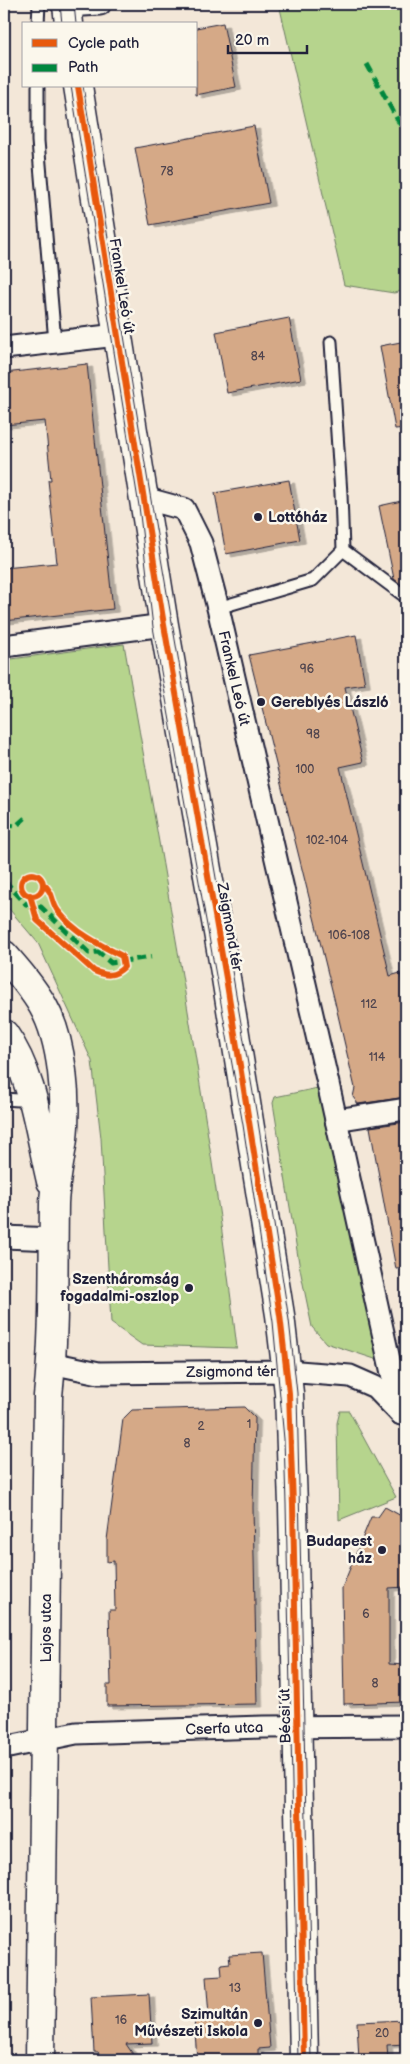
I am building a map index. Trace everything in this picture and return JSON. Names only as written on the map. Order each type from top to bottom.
[{"type":"street","points":[[66,9],[100,4]]},
{"type":"street","name":"Frankel Leó út","points":[[78,88],[143,489],[151,500],[184,510],[201,543],[218,608],[336,1120]]},
{"type":"street","points":[[4,348],[118,335]]},
{"type":"street","name":"Zsigmond tér","points":[[51,1363],[99,1373],[286,1371],[280,1314],[227,987],[164,625],[143,489]]},
{"type":"street","points":[[4,646],[164,625]]},
{"type":"street","points":[[4,955],[23,976],[44,1007],[56,1038],[63,1080],[63,1137],[54,1195]]},
{"type":"street","points":[[4,1034],[10,1042],[26,1077],[54,1195]]},
{"type":"street","points":[[403,1421],[336,1120],[406,1109]]},
{"type":"street","name":"Lajos utca","points":[[40,2060],[48,1396],[51,1363],[54,1195]]},
{"type":"street","points":[[4,1237],[54,1239]]},
{"type":"street","points":[[286,1371],[350,1376],[375,1386],[403,1421]]},
{"type":"street","name":"Bécsi út","points":[[286,1371],[294,1505],[304,2060]]},
{"type":"street","name":"Cserfa utca","points":[[4,1748],[76,1733],[406,1726]]},
{"type":"lane","points":[[38,4],[38,22]]},
{"type":"lane","points":[[38,88],[38,141],[55,342]]},
{"type":"lane","points":[[218,608],[313,580],[343,550],[331,342]]},
{"type":"lane","points":[[343,550],[406,597]]},
{"type":"lane","points":[[4,1099],[33,1101]]},
{"type":"green space","points":[[279,4],[406,4],[406,290],[394,293],[344,285]]},
{"type":"green space","points":[[124,644],[200,1083],[237,1348],[142,1345],[111,1323],[101,1138],[92,1061],[38,943],[4,903],[4,660]]},
{"type":"green space","points":[[318,1088],[381,1361],[326,1343],[312,1327],[300,1269],[273,1103],[275,1097]]},
{"type":"green space","points":[[340,1411],[349,1411],[396,1497],[339,1520],[337,1423]]},
{"type":"building","points":[[223,23],[236,87],[196,95],[196,88],[198,88],[198,28]]},
{"type":"building","points":[[254,126],[269,203],[150,225],[135,148]]},
{"type":"building","points":[[289,318],[301,379],[227,393],[216,332]]},
{"type":"building","points":[[406,341],[406,428],[395,429],[380,346]]},
{"type":"building","points":[[87,364],[113,609],[4,621],[4,568],[57,563],[48,480],[51,480],[45,421],[4,425],[4,373]]},
{"type":"building","name":"Lottóház","points":[[289,480],[300,540],[226,554],[215,493]]},
{"type":"building","points":[[406,500],[406,588],[394,579],[379,506]]},
{"type":"building","points":[[356,635],[365,684],[345,687],[363,762],[340,767],[390,976],[400,973],[406,998],[406,1097],[358,1104],[353,1097],[355,1088],[334,998],[249,655]]},
{"type":"building","points":[[406,1122],[406,1268],[396,1269],[370,1127]]},
{"type":"building","points":[[244,1407],[255,1418],[253,1507],[257,1704],[107,1706],[107,1685],[111,1685],[109,1610],[115,1610],[114,1561],[107,1562],[107,1540],[123,1419],[132,1410]]},
{"type":"building","points":[[385,1507],[403,1517],[406,1523],[406,1587],[389,1588],[389,1664],[406,1665],[406,1702],[344,1704],[342,1588],[371,1517],[378,1517]]},
{"type":"building","points":[[262,1953],[270,2048],[258,2049],[258,2060],[197,2060],[194,2017],[209,2016],[206,1977],[222,1976],[221,1964],[230,1963],[229,1955]]},
{"type":"building","points":[[149,1994],[152,2043],[126,2044],[137,2060],[105,2060],[98,2052],[94,2052],[91,1997]]},
{"type":"building","points":[[406,2020],[406,2044],[387,2045],[388,2060],[359,2060],[357,2022]]},
{"type":"tram line","points":[[60,4],[62,22]]},
{"type":"tram line","points":[[74,4],[76,22]]},
{"type":"tram line","points":[[71,88],[139,506],[153,627],[243,1125],[273,1322],[284,1439],[298,2060]]},
{"type":"tram line","points":[[83,88],[151,500],[258,1122],[289,1320],[297,1393],[311,2060]]},
{"type":"marked path","points":[[367,64],[406,135]]},
{"type":"marked path","points":[[4,825],[16,826],[25,818]]},
{"type":"marked path","points":[[4,880],[26,904],[41,907],[89,953],[98,952],[111,963],[151,957]]},
{"type":"cycle path","points":[[78,88],[164,625],[226,978],[280,1315],[289,1393],[304,2060]]},
{"type":"cycle path","points":[[32,874],[42,881],[43,885],[36,895],[32,896],[22,889],[21,885],[28,875],[32,874]]},
{"type":"cycle path","points":[[30,895],[37,920],[94,971],[110,975],[117,973],[124,967],[122,956],[87,937],[64,918],[56,908],[49,890],[43,884]]},
{"type":"place","name":"Lottóház","points":[[258,517]]},
{"type":"place","name":"Gereblyés László","points":[[261,702]]},
{"type":"place","name":"Szentháromság fogadalmi-oszlop","points":[[189,1288]]},
{"type":"place","name":"Budapest ház","points":[[382,1550]]},
{"type":"place","name":"Szimultán Művészeti Iskola","points":[[258,2023]]}]
